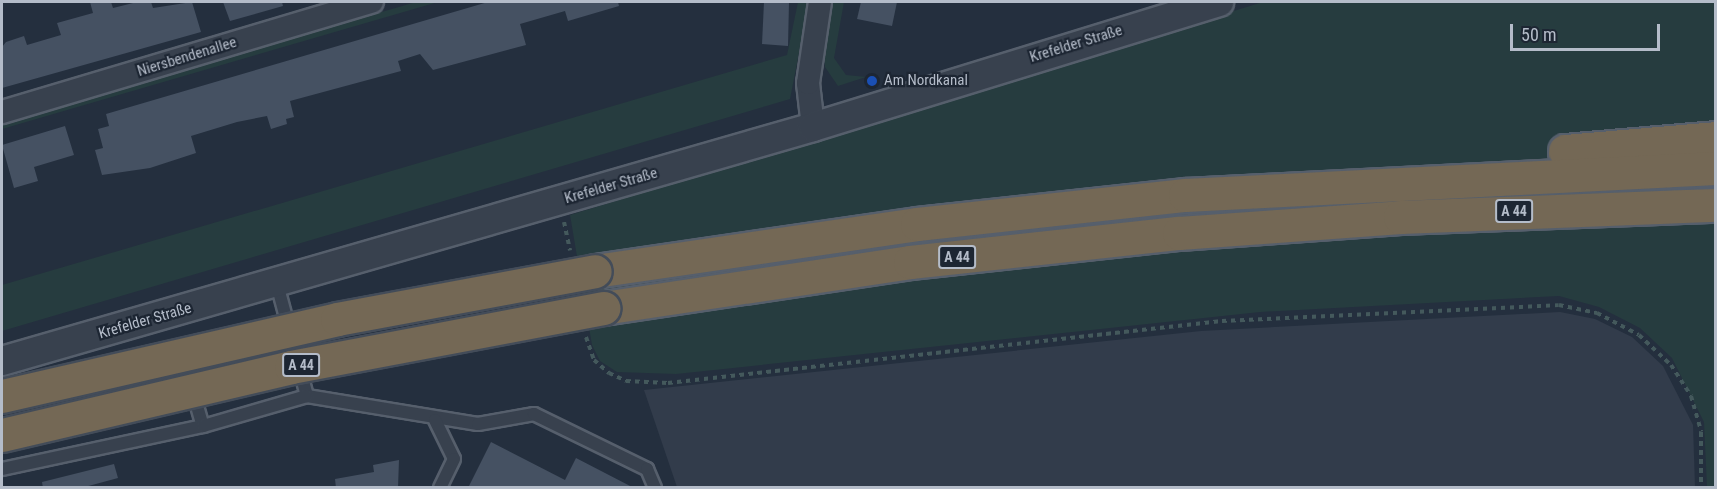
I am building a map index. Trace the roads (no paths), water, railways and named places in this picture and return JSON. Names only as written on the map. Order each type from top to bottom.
[{"type":"highway","points":[[1417,179],[1557,152],[1716,138]]},
{"type":"highway","points":[[2,396],[326,321],[583,265],[1029,210],[1417,179],[1716,168]]},
{"type":"highway","name":"A 44","points":[[2,435],[291,367],[594,318],[910,262],[1179,233],[1430,216],[1716,205]]},
{"type":"street","name":"Niersbendenallee","points":[[2,112],[372,2]]},
{"type":"street","points":[[813,127],[808,83],[820,2]]},
{"type":"street","name":"Krefelder Straße","points":[[2,361],[277,284],[813,127],[1219,2]]},
{"type":"lane","points":[[277,284],[307,396]]},
{"type":"lane","points":[[2,422],[189,375],[203,426]]},
{"type":"lane","points":[[2,469],[203,426],[307,396],[435,420],[478,424],[534,414],[647,469],[655,488]]},
{"type":"lane","points":[[435,420],[454,459],[440,488]]},
{"type":"place","name":"Am Nordkanal","points":[[872,81]]}]
